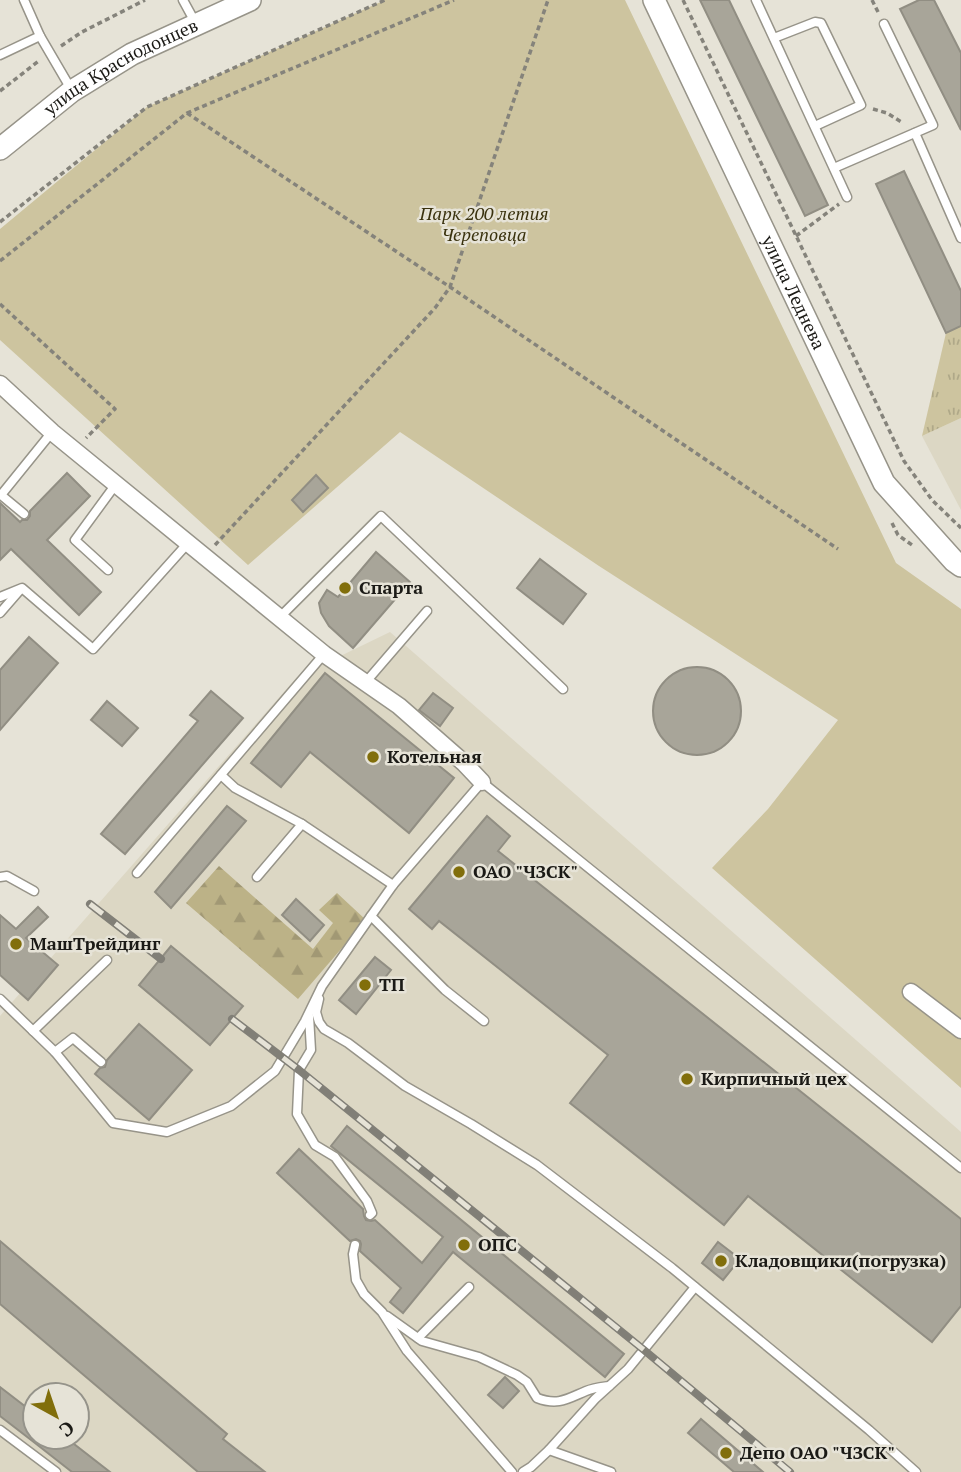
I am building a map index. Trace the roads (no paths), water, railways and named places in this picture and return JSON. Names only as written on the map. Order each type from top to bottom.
[{"type":"street","name":"улица Краснодонцев","points":[[0,149],[72,91],[132,54],[250,0]]},
{"type":"street","name":"улица Леднева","points":[[654,0],[884,483],[961,566]]},
{"type":"street","points":[[0,384],[52,432],[324,654],[399,706],[482,782]]},
{"type":"street","points":[[911,992],[961,1030]]},
{"type":"lane","points":[[23,0],[72,91]]},
{"type":"lane","points":[[183,0],[197,25]]},
{"type":"lane","points":[[756,0],[847,197]]},
{"type":"lane","points":[[774,38],[816,22],[821,23],[861,105],[814,126]]},
{"type":"lane","points":[[834,168],[933,125],[884,24]]},
{"type":"lane","points":[[0,55],[40,36]]},
{"type":"lane","points":[[915,133],[961,238]]},
{"type":"lane","points":[[24,514],[1,495],[52,432]]},
{"type":"lane","points":[[108,570],[75,540],[116,484]]},
{"type":"lane","points":[[281,617],[381,516],[563,689]]},
{"type":"lane","points":[[22,588],[93,649],[188,543]]},
{"type":"lane","points":[[0,597],[22,588]]},
{"type":"lane","points":[[0,613],[22,588]]},
{"type":"lane","points":[[365,682],[428,611]]},
{"type":"lane","points":[[137,873],[324,654]]},
{"type":"lane","points":[[221,775],[235,788],[302,824],[393,886]]},
{"type":"lane","points":[[0,999],[55,1052],[113,1123],[167,1132],[231,1106],[275,1071],[309,1013],[321,986],[371,916],[393,886],[482,782],[961,1168]]},
{"type":"lane","points":[[257,877],[302,824]]},
{"type":"lane","points":[[0,877],[7,876],[34,891]]},
{"type":"lane","points":[[371,916],[445,990],[484,1021]]},
{"type":"lane","points":[[33,1031],[107,960]]},
{"type":"lane","points":[[321,986],[316,1012],[324,1029],[348,1043],[405,1086],[537,1165],[695,1287],[916,1472]]},
{"type":"lane","points":[[309,1013],[311,1050],[299,1070],[297,1114],[315,1145],[335,1157],[367,1201],[372,1213],[370,1215]]},
{"type":"lane","points":[[55,1052],[74,1038],[101,1062]]},
{"type":"lane","points":[[355,1245],[353,1254],[356,1280],[364,1294],[382,1312],[422,1341],[479,1357],[517,1375],[527,1382],[537,1398],[549,1403],[570,1399],[589,1389],[609,1386]]},
{"type":"lane","points":[[418,1338],[469,1287]]},
{"type":"lane","points":[[523,1472],[550,1450],[576,1419],[628,1369],[695,1287]]},
{"type":"lane","points":[[382,1312],[407,1351],[512,1472]]},
{"type":"lane","points":[[0,1430],[55,1472]]},
{"type":"lane","points":[[550,1450],[611,1472]]},
{"type":"railway","points":[[90,904],[161,959]]},
{"type":"railway","points":[[232,1019],[299,1070],[644,1350],[790,1472]]},
{"type":"place","name":"Спарта","points":[[345,588]]},
{"type":"place","name":"Котельная","points":[[373,757]]},
{"type":"place","name":"ОАО \"ЧЗСК\"","points":[[459,872]]},
{"type":"place","name":"МашТрейдинг","points":[[16,944]]},
{"type":"place","name":"ТП","points":[[365,985]]},
{"type":"place","name":"Кирпичный цех","points":[[687,1079]]},
{"type":"place","name":"ОПС","points":[[464,1245]]},
{"type":"place","name":"Кладовщики(погрузка)","points":[[721,1261]]},
{"type":"place","name":"Депо ОАО \"ЧЗСК\"","points":[[726,1453]]},
{"type":"park label","name":"Парк 200 летия Череповца","points":[[484,224]]}]
